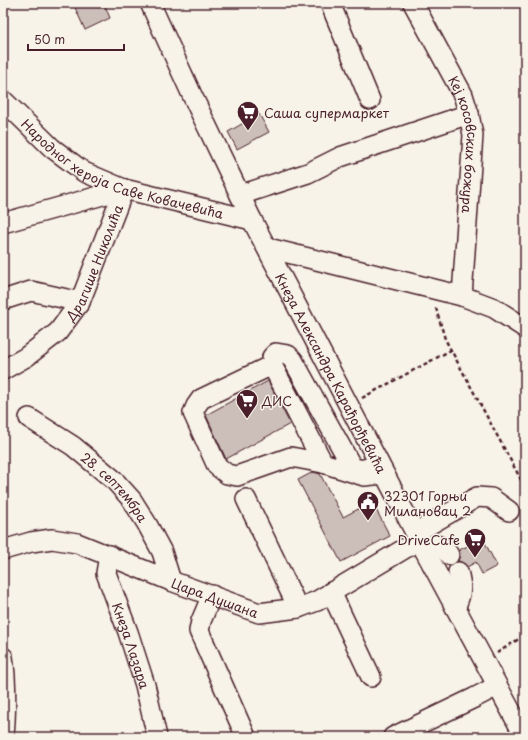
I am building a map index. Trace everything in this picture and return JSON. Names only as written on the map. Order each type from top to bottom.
[{"type":"street","name":"Кнеза Александра Карађорђевића","points":[[150,3],[252,220],[268,248],[419,540],[525,737]]},
{"type":"street","points":[[330,3],[370,100]]},
{"type":"street","name":"Кеј косовских божура","points":[[413,3],[464,95],[473,135],[462,296]]},
{"type":"street","name":"Народног хероја Саве Ковачевића","points":[[3,100],[52,148],[84,172],[124,189],[252,220]]},
{"type":"street","points":[[240,195],[308,173],[340,157],[469,114]]},
{"type":"street","points":[[3,222],[124,189]]},
{"type":"street","name":"Драгише Николића","points":[[3,370],[26,357],[58,332],[80,302],[124,189]]},
{"type":"street","points":[[268,248],[462,296],[494,308],[525,328]]},
{"type":"street","points":[[3,300],[31,291],[80,302]]},
{"type":"street","points":[[323,463],[272,365],[272,357],[276,353],[288,355],[293,360],[351,465],[356,469],[361,470],[382,469]]},
{"type":"street","points":[[272,365],[202,399],[196,406],[193,413],[217,466],[227,474],[237,476],[291,457],[323,463],[364,476],[382,469]]},
{"type":"street","name":"28. септембра","points":[[29,418],[73,446],[114,480],[132,500],[162,552],[171,581]]},
{"type":"street","name":"Цара Душана","points":[[3,550],[31,542],[52,539],[77,543],[171,581],[259,613],[298,608],[316,601],[419,540],[477,497],[491,498],[508,511]]},
{"type":"street","points":[[246,499],[298,608]]},
{"type":"street","points":[[419,540],[429,545],[439,546],[445,549],[449,555]]},
{"type":"street","name":"Кнеза Лазара","points":[[109,555],[106,573],[128,632],[145,685],[157,737]]},
{"type":"street","points":[[455,607],[461,591],[458,572]]},
{"type":"street","points":[[331,592],[371,677]]},
{"type":"street","points":[[212,595],[201,621],[199,631],[246,737]]},
{"type":"street","points":[[3,657],[5,668],[6,699],[4,737]]},
{"type":"street","points":[[393,737],[497,686]]},
{"type":"path","points":[[522,3],[525,6]]},
{"type":"path","points":[[436,308],[445,339],[525,487]]},
{"type":"path","points":[[359,400],[451,350]]},
{"type":"path","points":[[484,662],[525,635]]},
{"type":"building","points":[[73,3],[104,3],[110,18],[85,30]]},
{"type":"building","name":"Саша супермаркет","points":[[259,114],[269,132],[237,149],[228,132]]},
{"type":"building","name":"ДИС","points":[[268,381],[290,424],[226,459],[206,415]]},
{"type":"building","name":"32301 Горњи Милановац 2","points":[[313,472],[320,474],[343,517],[372,502],[390,536],[341,562],[298,480]]},
{"type":"building","points":[[483,539],[497,566],[482,574],[476,562],[467,567],[458,561],[460,554],[459,550]]},
{"type":"place","name":"Саша супермаркет","points":[[248,132]]},
{"type":"place","name":"ДИС","points":[[247,420]]},
{"type":"place","name":"32301 Горњи Милановац 2","points":[[368,522]]},
{"type":"place","name":"DriveCafe","points":[[475,558]]}]
